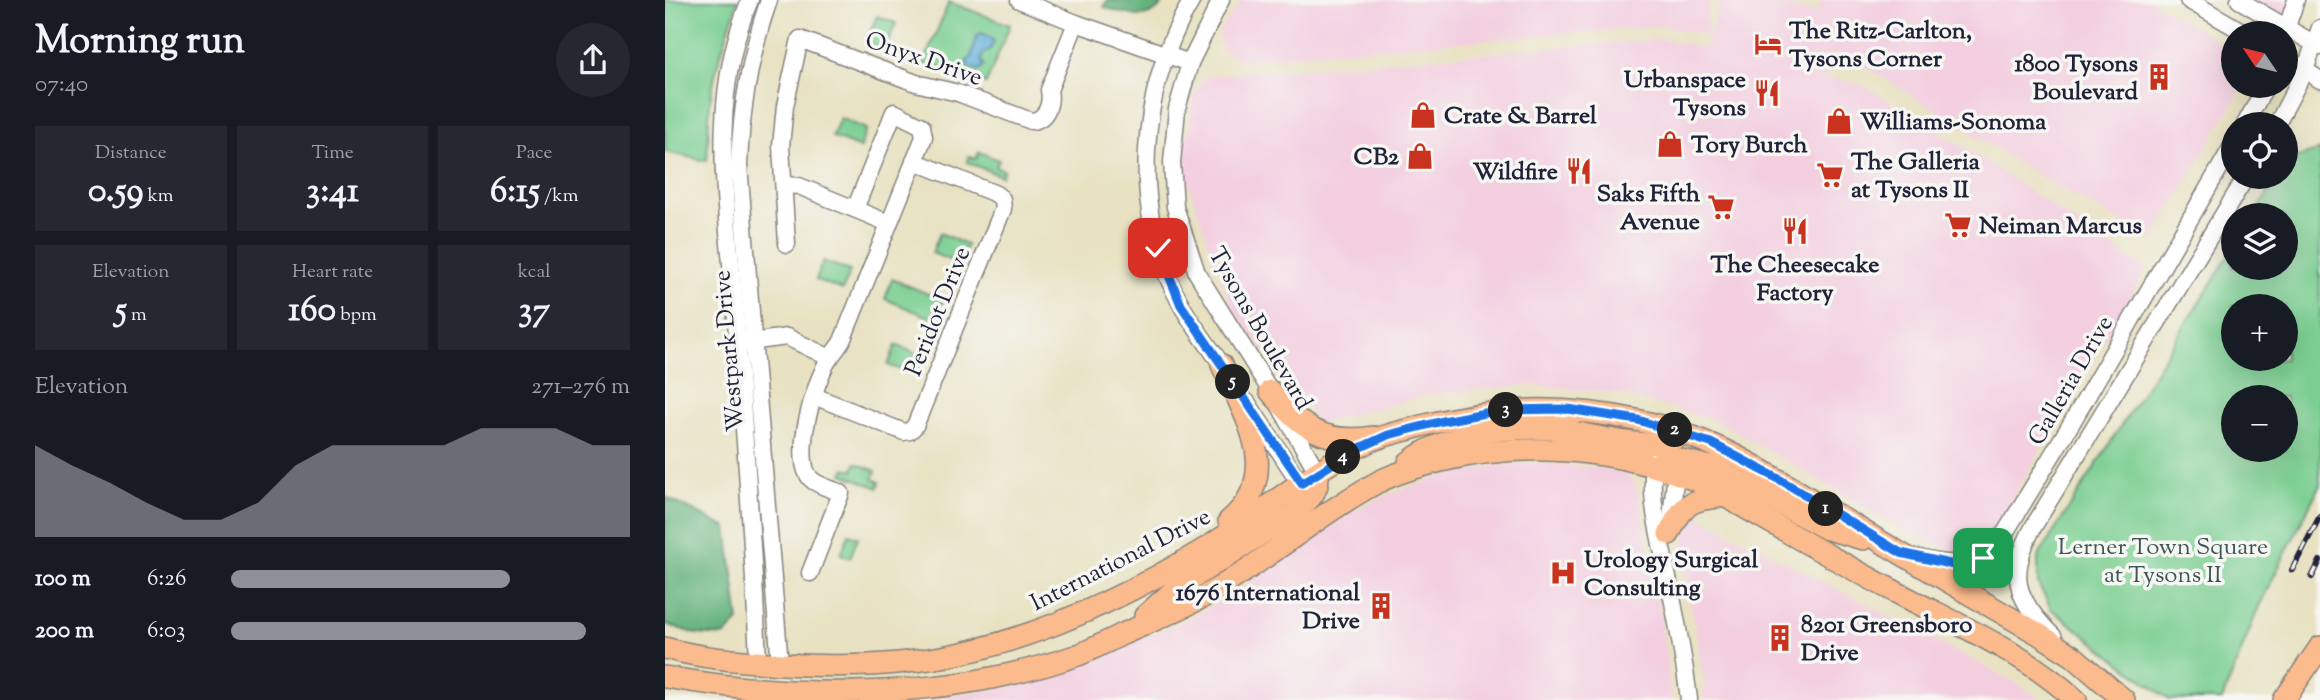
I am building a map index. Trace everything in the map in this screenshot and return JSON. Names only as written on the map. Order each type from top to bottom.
[{"type":"main road","points":[[1171,567],[1245,506],[1253,494],[1259,461],[1251,432],[1222,365]]},
{"type":"main road","points":[[1270,391],[1298,421],[1328,437],[1348,440],[1388,435]]},
{"type":"main road","name":"International Drive","points":[[665,648],[718,660],[809,666],[869,666],[962,653],[1053,625],[1171,567],[1310,485],[1371,441],[1443,421],[1501,410],[1568,409],[1602,413],[1738,456],[2073,656],[2124,700]]},
{"type":"main road","points":[[1393,476],[1413,459],[1444,442],[1500,431],[1552,429],[1631,442],[1669,434]]},
{"type":"main road","points":[[665,677],[759,697],[860,699],[930,690],[1003,676],[1078,654],[1202,597],[1239,575],[1357,494],[1393,476],[1420,466],[1497,451],[1530,449],[1595,453],[1654,466],[1692,461],[1714,468],[1827,529],[1892,548]]},
{"type":"main road","points":[[1677,465],[1700,482],[1869,578],[2006,651],[2044,675],[2076,700]]},
{"type":"main road","points":[[1128,632],[1174,590],[1284,520],[1310,485]]},
{"type":"main road","points":[[1669,534],[1687,505],[1694,501],[1724,496]]},
{"type":"main road","points":[[2284,700],[2320,647]]},
{"type":"main road","points":[[2299,700],[2320,654]]},
{"type":"main road","name":"Westpark Drive","points":[[758,663],[759,697]]},
{"type":"main road","name":"Westpark Drive","points":[[780,664],[782,698]]},
{"type":"street","name":"Westpark Drive","points":[[750,0],[729,69],[723,129],[725,198],[745,342],[780,664]]},
{"type":"street","name":"Westpark Drive","points":[[758,663],[739,166],[740,128],[749,64],[769,0]]},
{"type":"street","points":[[1019,0],[1190,63]]},
{"type":"street","name":"Tysons Boulevard","points":[[1192,0],[1165,55],[1152,98],[1146,148],[1154,232],[1181,305],[1310,485]]},
{"type":"street","name":"Tysons Boulevard","points":[[1221,0],[1190,63],[1177,109],[1172,162],[1175,207],[1198,273],[1270,391],[1310,485],[1319,519]]},
{"type":"street","points":[[2188,0],[2224,21]]},
{"type":"street","points":[[2239,0],[2272,21]]},
{"type":"street","points":[[2289,21],[2295,0]]},
{"type":"street","name":"Onyx Drive","points":[[787,244],[781,146],[785,106],[800,39],[916,83],[958,93],[1031,121],[1041,119],[1045,114],[1051,99],[1049,90],[1076,23]]},
{"type":"street","points":[[2283,112],[2317,45],[2320,28]]},
{"type":"street","points":[[2298,36],[2317,45]]},
{"type":"street","points":[[2298,66],[2320,80]]},
{"type":"street","points":[[810,573],[841,493],[812,481],[806,468],[805,433],[814,397],[830,358],[842,341],[924,137],[922,126],[894,112],[855,209]]},
{"type":"street","name":"Peridot Drive","points":[[814,397],[904,432],[911,432],[915,426],[1003,209],[1002,199],[996,194],[914,161]]},
{"type":"street","name":"Galleria Drive","points":[[1892,548],[1954,565],[1983,558],[1994,551],[2221,166]]},
{"type":"street","points":[[785,185],[799,186],[888,223]]},
{"type":"street","name":"Galleria Drive","points":[[2073,656],[2031,614],[2024,603],[2019,581],[2020,555],[2042,512],[2239,189]]},
{"type":"street","points":[[745,342],[787,337],[830,358]]},
{"type":"street","points":[[1666,565],[1677,465],[1669,434]]},
{"type":"street","points":[[1669,434],[1654,466],[1657,530],[1666,565],[1689,700]]},
{"type":"shaded area","points":[[1242,0],[1708,0],[1707,35],[1662,26],[1239,59],[1222,50],[1218,33]]},
{"type":"shaded area","points":[[1721,0],[1753,0],[1817,13],[1821,0],[2149,0],[2221,44],[2221,98],[2236,98],[2228,112],[2221,112],[2221,123],[2152,240],[2039,176],[1851,57],[1831,53],[1824,77],[1861,84],[1983,159],[2146,270],[1985,544],[1956,551],[1912,535],[1718,421],[1616,393],[1528,385],[1431,394],[1319,423],[1231,307],[1182,166],[1194,95],[1206,76],[1662,39],[1705,48]]},
{"type":"shaded area","points":[[2238,0],[2296,0],[2289,21],[2276,21]]},
{"type":"shaded area","points":[[1529,463],[1605,468],[1624,473],[1637,485],[1660,611],[1672,700],[922,700],[1027,684],[1126,647],[1204,611],[1343,517],[1378,498],[1442,476],[1497,465]]},
{"type":"shaded area","points":[[1696,515],[2020,685],[2041,700],[1703,700],[1704,683],[1686,575],[1684,538]]},
{"type":"green space","points":[[665,0],[738,0],[716,70],[710,101],[707,161],[665,152]]},
{"type":"green space","points":[[1107,0],[1165,0],[1152,13],[1137,16],[1104,7]]},
{"type":"green space","points":[[949,2],[1010,25],[986,84],[959,73],[923,64]]},
{"type":"green space","points":[[877,16],[896,23],[884,51],[865,43]]},
{"type":"green space","points":[[840,118],[866,129],[860,148],[832,137]]},
{"type":"green space","name":"Lerner Town Square at Tysons II","points":[[2320,150],[2320,485],[2259,606],[2222,700],[2170,700],[2051,609],[2038,584],[2038,557],[2221,268],[2221,280],[2298,280],[2298,203],[2262,203],[2271,189],[2298,189],[2298,157]]},
{"type":"green space","points":[[979,152],[999,160],[996,167],[1004,170],[1001,176],[967,162],[969,156],[976,159]]},
{"type":"green space","points":[[940,233],[967,245],[959,264],[932,253]]},
{"type":"green space","points":[[823,261],[850,271],[843,290],[816,280]]},
{"type":"green space","points":[[892,279],[943,300],[936,320],[885,299]]},
{"type":"green space","points":[[896,345],[924,357],[916,376],[888,365]]},
{"type":"green space","points":[[856,463],[876,471],[873,479],[880,482],[878,488],[843,474],[846,468],[853,471]]},
{"type":"green space","points":[[665,497],[727,528],[739,621],[724,636],[696,634],[665,624]]},
{"type":"green space","points":[[849,534],[858,537],[850,558],[841,554]]},
{"type":"water","points":[[981,33],[992,38],[994,42],[990,50],[984,52],[981,60],[984,65],[979,71],[968,66],[966,62],[971,57],[977,35]]},
{"type":"railway","points":[[2292,570],[2320,516]]},
{"type":"railway","points":[[2312,577],[2320,561]]},
{"type":"place","name":"The Ritz-Carlton, Tysons Corner","points":[[1768,44]]},
{"type":"place","name":"1800 Tysons Boulevard","points":[[2159,77]]},
{"type":"place","name":"Urbanspace Tysons","points":[[1767,93]]},
{"type":"place","name":"Crate & Barrel","points":[[1423,115]]},
{"type":"place","name":"Williams-Sonoma","points":[[1839,121]]},
{"type":"place","name":"Tory Burch","points":[[1670,144]]},
{"type":"place","name":"CB2","points":[[1420,156]]},
{"type":"place","name":"Wildfire","points":[[1579,171]]},
{"type":"place","name":"The Galleria at Tysons II","points":[[1830,175]]},
{"type":"place","name":"Saks Fifth Avenue","points":[[1721,207]]},
{"type":"place","name":"Neiman Marcus","points":[[1958,225]]},
{"type":"place","name":"The Cheesecake Factory","points":[[1795,231]]},
{"type":"place","name":"Urology Surgical Consulting","points":[[1563,573]]},
{"type":"place","name":"1676 International Drive","points":[[1381,606]]},
{"type":"place","name":"8201 Greensboro Drive","points":[[1780,638]]},
{"type":"route","points":[[1158,248],[1181,305],[1302,483],[1353,451],[1388,435],[1501,410],[1568,409],[1638,420],[1711,443],[1779,479],[1901,553],[1954,565],[1983,558]]}]
